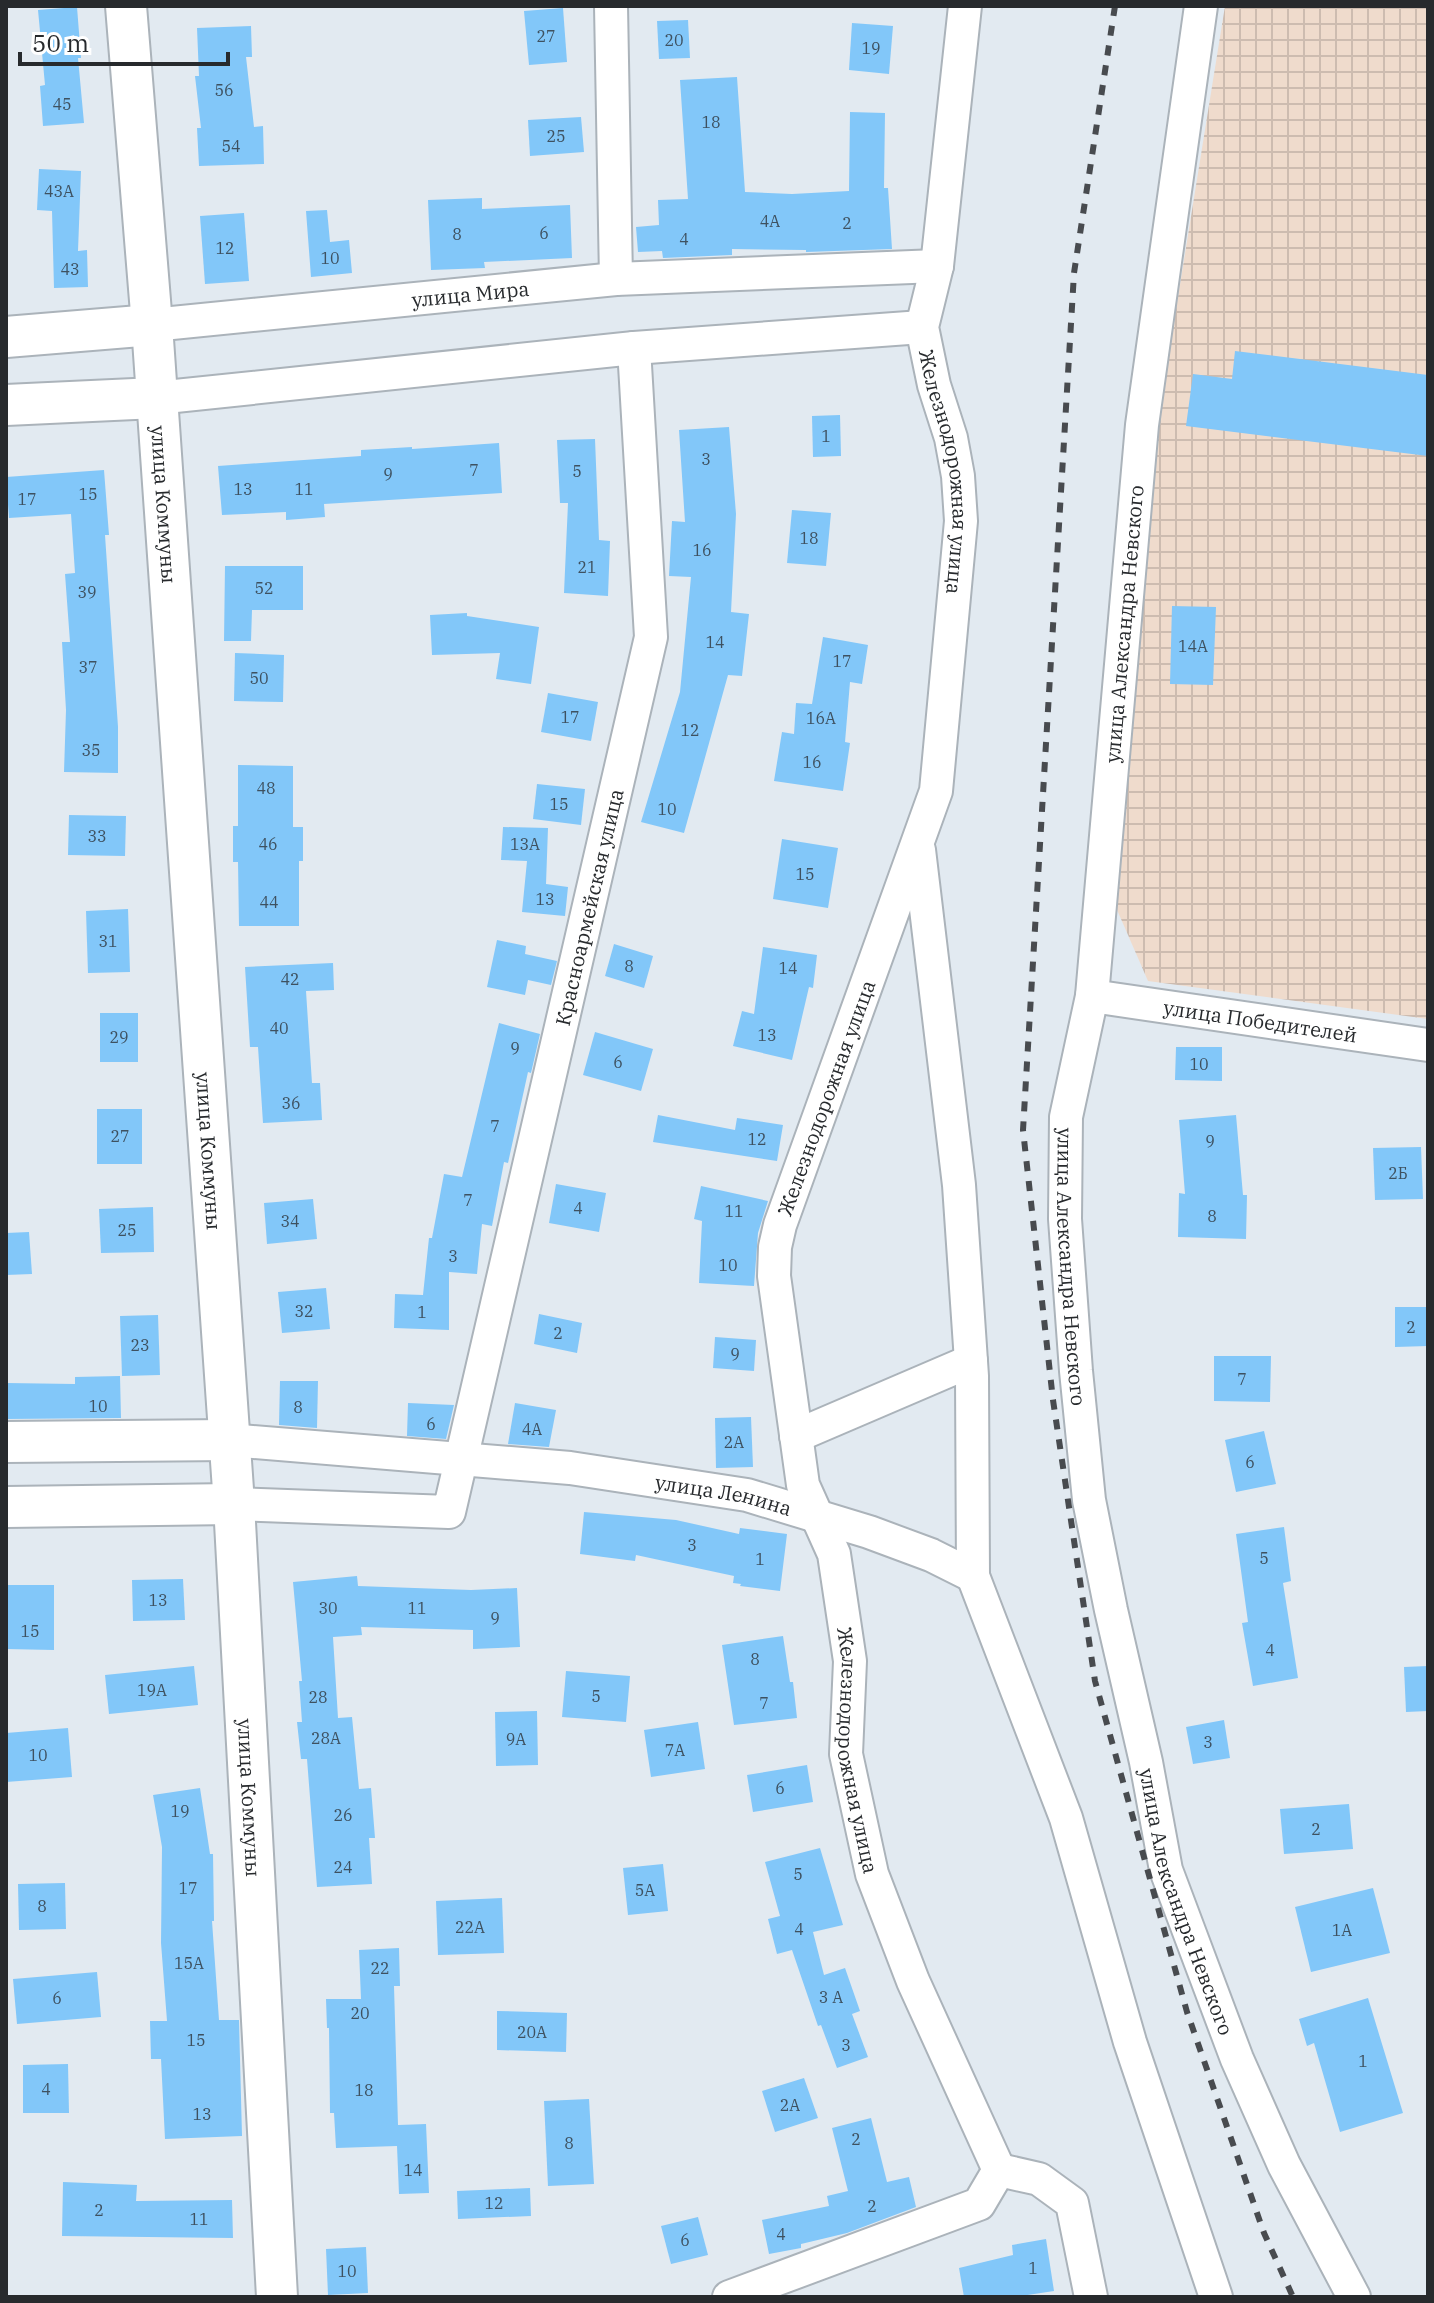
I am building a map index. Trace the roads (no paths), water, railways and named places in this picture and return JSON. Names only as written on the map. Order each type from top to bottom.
[{"type":"street","name":"улица Коммуны","points":[[126,6],[152,325],[234,1504],[277,2297]]},
{"type":"street","points":[[611,6],[616,279]]},
{"type":"street","name":"Железнодорожная улица","points":[[965,6],[937,266],[922,327],[934,385],[951,438],[958,476],[961,521],[936,791],[793,1186],[775,1247],[774,1276],[803,1485],[834,1554],[839,1584],[850,1661],[846,1754],[872,1874],[913,1981],[999,2170]]},
{"type":"street","name":"улица Александра Невского","points":[[1201,6],[1142,425],[1092,996],[1066,1117],[1065,1219],[1089,1500],[1146,1762],[1166,1870],[1237,2059],[1284,2165],[1354,2297]]},
{"type":"street","name":"улица Мира","points":[[6,337],[616,279],[937,266]]},
{"type":"street","points":[[6,405],[156,398],[634,348],[922,327]]},
{"type":"street","name":"Красноармейская улица","points":[[462,1459],[651,637],[634,348]]},
{"type":"street","points":[[918,843],[959,1185],[971,1361],[973,1576],[1066,1818],[1130,2042],[1216,2297]]},
{"type":"street","name":"улица Победителей","points":[[1092,996],[1428,1045]]},
{"type":"street","points":[[796,1436],[971,1361]]},
{"type":"street","name":"улица Ленина","points":[[6,1442],[229,1440],[570,1468],[747,1495],[931,1555],[973,1576]]},
{"type":"street","points":[[6,1507],[234,1504],[449,1512],[462,1459]]},
{"type":"street","points":[[729,2297],[979,2204],[999,2170],[1039,2179],[1072,2203],[1091,2297]]},
{"type":"railway","points":[[1115,6],[1074,273],[1023,1130],[1053,1400],[1095,1681],[1187,2012],[1264,2233],[1293,2297]]}]
